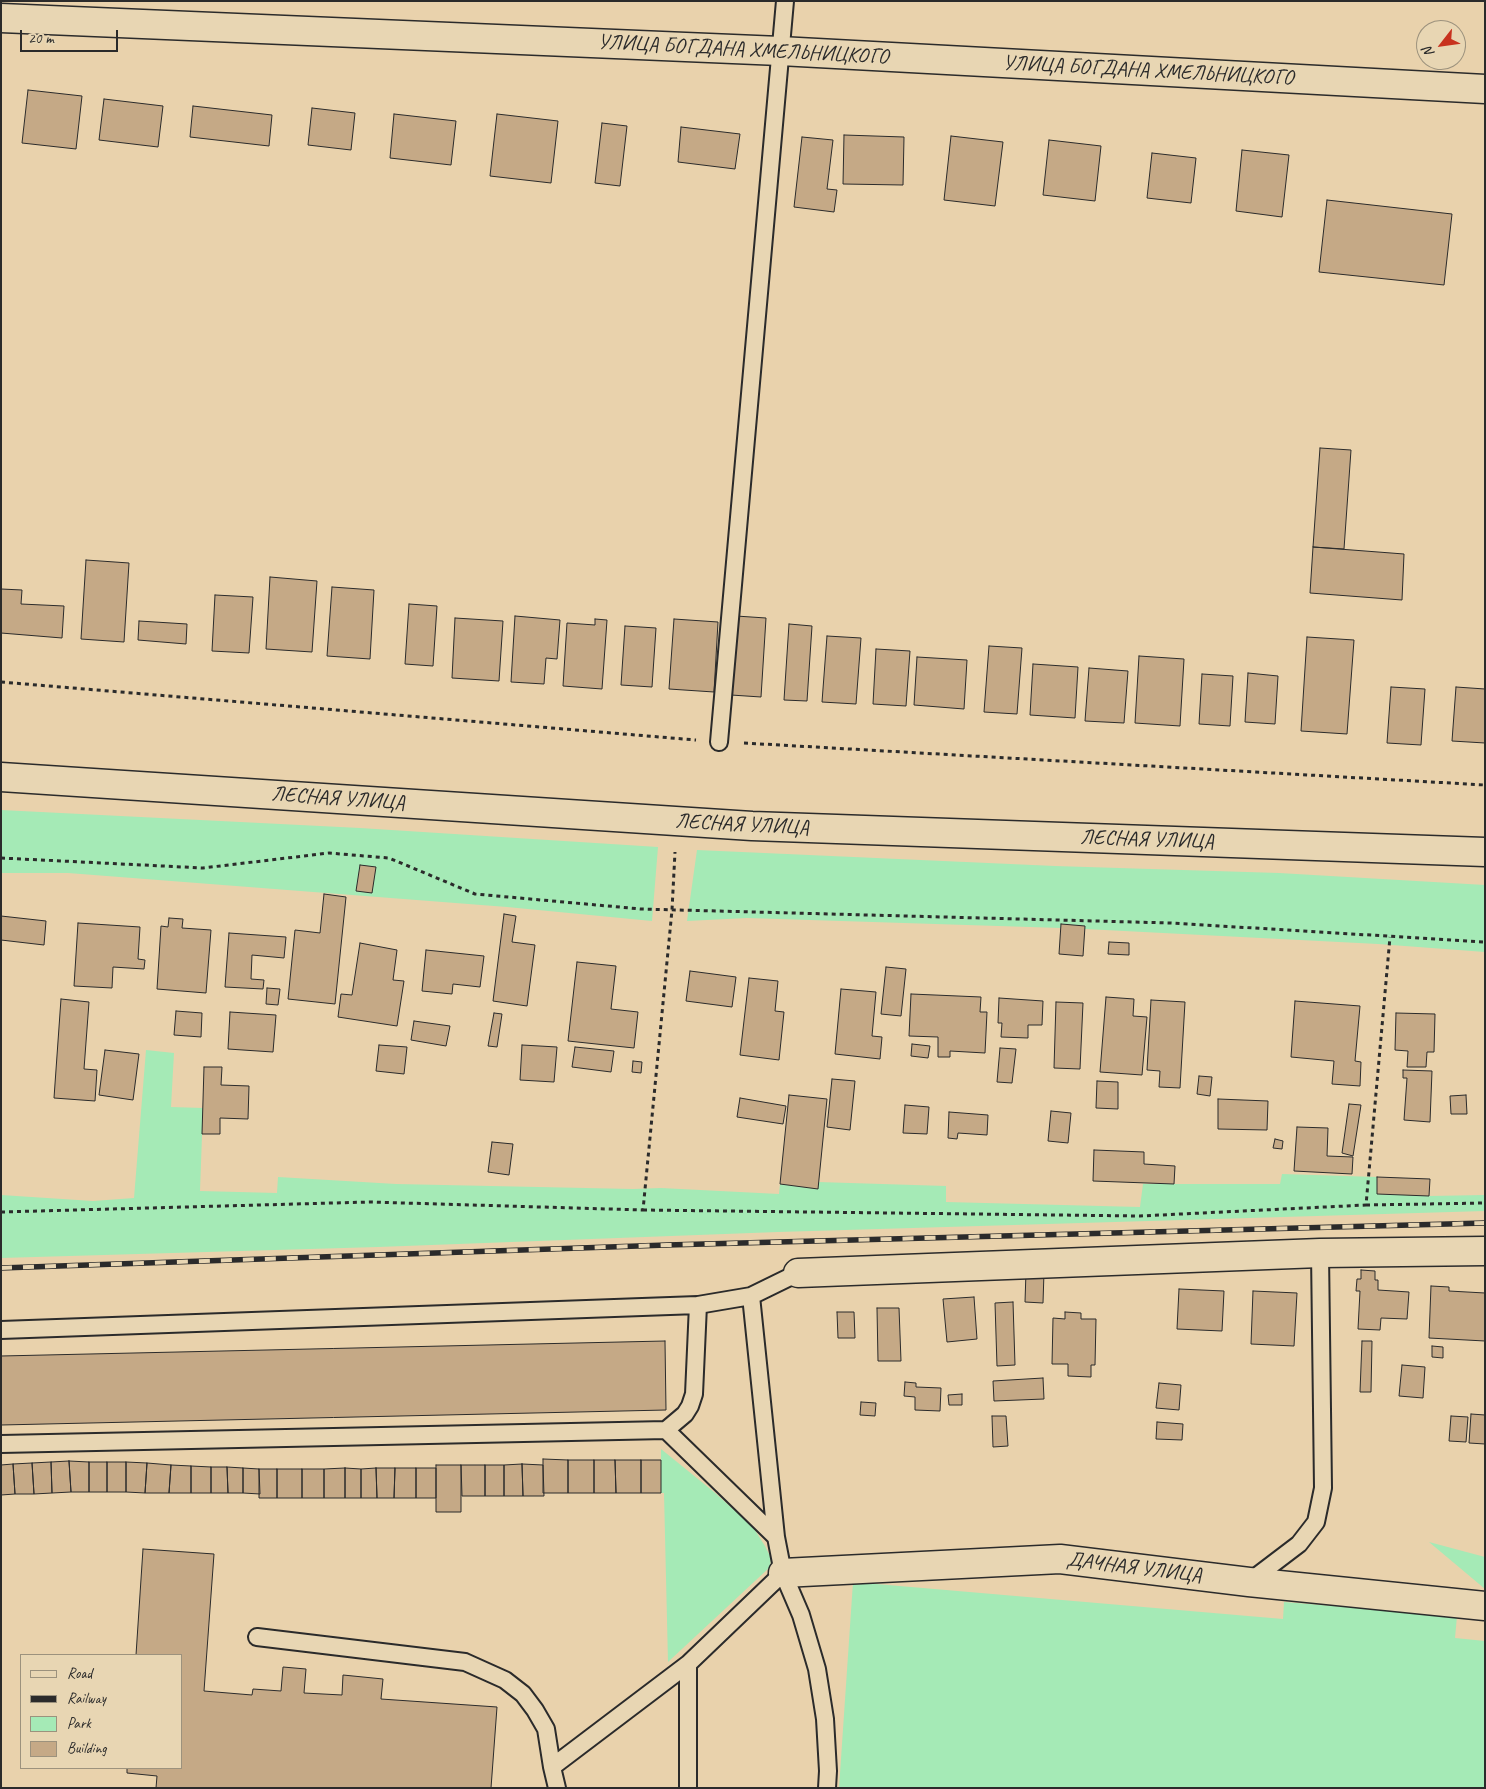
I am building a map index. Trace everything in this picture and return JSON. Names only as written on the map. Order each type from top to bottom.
[{"type":"street","name":"УЛИЦА БОГДАНА ХМЕЛЬНИЦКОГО","points":[[1,18],[780,52],[1485,89]]},
{"type":"street","name":"ЛЕСНАЯ УЛИЦА","points":[[1,776],[752,826],[1485,852]]},
{"type":"street","points":[[798,1273],[1320,1253],[1485,1251]]},
{"type":"street","name":"ДАЧНАЯ УЛИЦА","points":[[783,1573],[1060,1559],[1249,1582],[1485,1606]]},
{"type":"lane","points":[[719,742],[785,1]]},
{"type":"lane","points":[[1249,1582],[1300,1544],[1316,1522],[1323,1488],[1320,1253]]},
{"type":"lane","points":[[1,1330],[698,1305],[751,1296],[798,1273]]},
{"type":"lane","points":[[751,1296],[776,1536],[783,1573],[800,1614],[817,1669],[825,1719],[827,1788]]},
{"type":"lane","points":[[1,1444],[666,1430],[685,1414],[694,1394],[698,1305]]},
{"type":"lane","points":[[666,1430],[776,1536]]},
{"type":"lane","points":[[552,1767],[688,1664],[783,1573]]},
{"type":"lane","points":[[256,1637],[465,1662],[505,1680],[522,1694],[535,1710],[546,1729],[557,1788]]},
{"type":"lane","points":[[688,1664],[688,1788]]},
{"type":"path","points":[[1,682],[719,742],[1485,785]]},
{"type":"path","points":[[643,1210],[672,910],[677,821]]},
{"type":"path","points":[[1,858],[203,868],[330,853],[389,858],[475,894],[641,909],[1171,923],[1485,942]]},
{"type":"path","points":[[1366,1205],[1390,937]]},
{"type":"path","points":[[1,1212],[370,1202],[643,1210],[1140,1216],[1366,1205],[1485,1202]]},
{"type":"green space","points":[[1,810],[360,828],[658,847],[652,921],[507,907],[68,873],[1,873]]},
{"type":"green space","points":[[697,850],[1055,866],[1279,873],[1485,885],[1485,952],[1378,944],[1085,929],[1085,926],[1061,928],[747,918],[687,921]]},
{"type":"green space","points":[[146,1050],[174,1053],[171,1107],[203,1108],[200,1191],[277,1193],[278,1177],[396,1184],[661,1188],[779,1194],[780,1184],[817,1189],[818,1182],[946,1186],[946,1202],[1140,1207],[1143,1184],[1280,1184],[1282,1174],[1377,1177],[1377,1194],[1429,1196],[1485,1195],[1485,1211],[1,1258],[1,1195],[93,1201],[134,1198]]},
{"type":"green space","points":[[661,1449],[753,1527],[771,1558],[770,1567],[668,1662],[664,1493],[661,1493]]},
{"type":"green space","points":[[1429,1542],[1485,1557],[1485,1589]]},
{"type":"green space","points":[[853,1582],[1283,1619],[1284,1602],[1457,1616],[1455,1638],[1485,1641],[1485,1788],[839,1788]]},
{"type":"building","points":[[28,90],[82,96],[76,149],[22,143]]},
{"type":"building","points":[[104,99],[163,106],[158,147],[99,140]]},
{"type":"building","points":[[193,106],[272,115],[269,146],[190,137]]},
{"type":"building","points":[[312,108],[355,113],[351,150],[308,145]]},
{"type":"building","points":[[394,114],[456,121],[451,165],[390,158]]},
{"type":"building","points":[[497,114],[558,121],[551,183],[490,176]]},
{"type":"building","points":[[602,123],[627,126],[620,186],[595,183]]},
{"type":"building","points":[[681,127],[740,134],[735,169],[678,162]]},
{"type":"building","points":[[844,135],[904,137],[903,185],[843,184]]},
{"type":"building","points":[[951,136],[1003,142],[995,206],[944,200]]},
{"type":"building","points":[[802,137],[833,140],[827,189],[837,190],[834,212],[794,207]]},
{"type":"building","points":[[1049,140],[1101,146],[1095,201],[1043,195]]},
{"type":"building","points":[[1242,150],[1289,155],[1282,217],[1236,211]]},
{"type":"building","points":[[1152,153],[1196,158],[1191,203],[1147,198]]},
{"type":"building","points":[[1327,200],[1452,214],[1444,285],[1319,272]]},
{"type":"building","points":[[1320,448],[1351,450],[1344,549],[1313,547]]},
{"type":"building","points":[[1313,547],[1404,554],[1402,600],[1310,593]]},
{"type":"building","points":[[86,560],[129,563],[124,642],[81,639]]},
{"type":"building","points":[[270,577],[317,581],[312,652],[266,649]]},
{"type":"building","points":[[332,587],[374,590],[370,659],[327,656]]},
{"type":"building","points":[[1,589],[22,590],[21,604],[64,606],[62,638],[1,633]]},
{"type":"building","points":[[215,595],[253,597],[249,653],[212,651]]},
{"type":"building","points":[[409,604],[437,606],[433,666],[405,664]]},
{"type":"building","points":[[515,616],[560,620],[557,659],[546,658],[544,684],[511,682]]},
{"type":"building","points":[[736,616],[766,618],[761,697],[731,695]]},
{"type":"building","points":[[455,618],[503,621],[499,681],[452,678]]},
{"type":"building","points":[[595,619],[607,620],[602,689],[563,686],[567,623],[595,625]]},
{"type":"building","points":[[674,619],[718,622],[714,692],[669,689]]},
{"type":"building","points":[[139,621],[187,624],[186,644],[138,640]]},
{"type":"building","points":[[789,624],[812,626],[807,701],[784,700]]},
{"type":"building","points":[[625,626],[656,628],[652,687],[621,685]]},
{"type":"building","points":[[827,636],[861,638],[856,704],[822,702]]},
{"type":"building","points":[[1307,637],[1354,640],[1347,734],[1301,731]]},
{"type":"building","points":[[989,646],[1022,648],[1017,714],[984,712]]},
{"type":"building","points":[[876,649],[910,651],[906,706],[873,704]]},
{"type":"building","points":[[1139,656],[1184,659],[1180,726],[1135,723]]},
{"type":"building","points":[[917,657],[967,660],[964,709],[914,705]]},
{"type":"building","points":[[1033,664],[1078,667],[1075,718],[1030,715]]},
{"type":"building","points":[[1089,668],[1128,671],[1124,723],[1085,721]]},
{"type":"building","points":[[1248,673],[1278,676],[1275,724],[1245,722]]},
{"type":"building","points":[[1202,674],[1233,676],[1230,726],[1199,724]]},
{"type":"building","points":[[1391,687],[1425,689],[1421,745],[1387,743]]},
{"type":"building","points":[[1456,687],[1485,689],[1485,743],[1452,741]]},
{"type":"building","points":[[360,865],[376,867],[372,893],[356,891]]},
{"type":"building","points":[[324,894],[346,897],[335,1004],[288,999],[295,930],[320,933]]},
{"type":"building","points":[[504,914],[516,916],[512,942],[535,945],[527,1006],[493,1001]]},
{"type":"building","points":[[1,916],[46,921],[44,945],[1,940]]},
{"type":"building","points":[[169,918],[183,919],[182,928],[211,930],[206,993],[157,989],[161,926],[168,927]]},
{"type":"building","points":[[78,923],[140,927],[138,959],[145,960],[144,969],[113,967],[112,988],[74,986]]},
{"type":"building","points":[[1061,924],[1085,926],[1083,956],[1059,954]]},
{"type":"building","points":[[229,933],[286,937],[284,958],[252,955],[251,979],[264,980],[263,989],[225,987]]},
{"type":"building","points":[[1109,942],[1129,943],[1129,955],[1108,954]]},
{"type":"building","points":[[360,943],[397,950],[393,980],[404,981],[397,1026],[338,1017],[341,994],[352,995]]},
{"type":"building","points":[[426,950],[484,956],[480,987],[453,984],[452,994],[422,991]]},
{"type":"building","points":[[577,962],[616,966],[611,1009],[638,1012],[634,1048],[568,1041]]},
{"type":"building","points":[[886,967],[906,969],[901,1016],[881,1014]]},
{"type":"building","points":[[690,971],[736,977],[732,1007],[686,1001]]},
{"type":"building","points":[[749,978],[778,981],[775,1011],[784,1012],[779,1060],[740,1055]]},
{"type":"building","points":[[267,988],[280,989],[278,1005],[266,1004]]},
{"type":"building","points":[[841,989],[876,992],[872,1036],[882,1037],[880,1059],[835,1054]]},
{"type":"building","points":[[911,994],[981,997],[980,1012],[987,1012],[985,1053],[950,1051],[950,1057],[938,1057],[938,1037],[909,1036]]},
{"type":"building","points":[[1106,997],[1134,999],[1133,1016],[1147,1017],[1142,1075],[1100,1072]]},
{"type":"building","points":[[999,998],[1043,1001],[1042,1025],[1028,1025],[1028,1038],[1001,1037],[1002,1023],[998,1023]]},
{"type":"building","points":[[61,999],[89,1002],[84,1069],[97,1070],[95,1101],[54,1098]]},
{"type":"building","points":[[1151,1000],[1185,1002],[1180,1088],[1159,1087],[1160,1071],[1147,1070]]},
{"type":"building","points":[[1295,1001],[1360,1006],[1355,1061],[1361,1062],[1360,1086],[1332,1084],[1334,1061],[1291,1057]]},
{"type":"building","points":[[1056,1002],[1083,1003],[1080,1069],[1054,1068]]},
{"type":"building","points":[[176,1011],[202,1013],[201,1037],[174,1035]]},
{"type":"building","points":[[230,1012],[276,1015],[273,1052],[228,1049]]},
{"type":"building","points":[[494,1013],[502,1014],[497,1047],[488,1046]]},
{"type":"building","points":[[1396,1013],[1435,1014],[1434,1052],[1427,1052],[1426,1067],[1407,1067],[1408,1051],[1395,1050]]},
{"type":"building","points":[[414,1021],[450,1026],[446,1046],[411,1040]]},
{"type":"building","points":[[912,1044],[930,1046],[928,1058],[911,1056]]},
{"type":"building","points":[[379,1045],[407,1047],[404,1074],[376,1071]]},
{"type":"building","points":[[522,1045],[557,1047],[554,1082],[520,1080]]},
{"type":"building","points":[[575,1047],[614,1051],[611,1072],[572,1067]]},
{"type":"building","points":[[1000,1048],[1016,1049],[1012,1083],[997,1082]]},
{"type":"building","points":[[105,1050],[139,1054],[133,1100],[99,1095]]},
{"type":"building","points":[[633,1061],[642,1062],[641,1073],[632,1072]]},
{"type":"building","points":[[204,1067],[222,1067],[221,1085],[249,1086],[248,1119],[220,1118],[220,1134],[202,1134]]},
{"type":"building","points":[[1403,1070],[1432,1071],[1430,1122],[1404,1120],[1407,1078],[1403,1078]]},
{"type":"building","points":[[1199,1076],[1212,1077],[1210,1096],[1197,1094]]},
{"type":"building","points":[[832,1079],[855,1081],[850,1130],[827,1127]]},
{"type":"building","points":[[1097,1081],[1118,1082],[1118,1109],[1096,1108]]},
{"type":"building","points":[[789,1095],[827,1099],[818,1189],[780,1184]]},
{"type":"building","points":[[1466,1095],[1467,1114],[1451,1114],[1450,1096]]},
{"type":"building","points":[[740,1098],[786,1106],[783,1124],[737,1117]]},
{"type":"building","points":[[1218,1099],[1268,1101],[1267,1130],[1218,1129]]},
{"type":"building","points":[[1349,1104],[1361,1105],[1353,1156],[1342,1153]]},
{"type":"building","points":[[905,1105],[929,1107],[927,1134],[903,1133]]},
{"type":"building","points":[[1051,1111],[1071,1113],[1068,1143],[1048,1141]]},
{"type":"building","points":[[949,1112],[988,1115],[987,1135],[958,1133],[957,1139],[948,1138]]},
{"type":"building","points":[[1297,1127],[1328,1128],[1327,1156],[1353,1157],[1352,1174],[1294,1171]]},
{"type":"building","points":[[1275,1139],[1283,1141],[1282,1149],[1273,1148]]},
{"type":"building","points":[[492,1142],[513,1144],[509,1175],[488,1172]]},
{"type":"building","points":[[1094,1150],[1144,1152],[1144,1164],[1175,1166],[1174,1184],[1093,1181]]},
{"type":"building","points":[[1377,1177],[1430,1179],[1429,1196],[1377,1194]]},
{"type":"building","points":[[1361,1270],[1375,1271],[1375,1280],[1378,1280],[1378,1290],[1409,1292],[1407,1319],[1381,1318],[1380,1330],[1358,1329],[1360,1291],[1356,1291],[1357,1279],[1361,1279]]},
{"type":"building","points":[[1026,1272],[1044,1272],[1043,1303],[1025,1302]]},
{"type":"building","points":[[1431,1286],[1449,1287],[1449,1291],[1485,1293],[1485,1341],[1429,1338]]},
{"type":"building","points":[[1179,1289],[1224,1291],[1222,1331],[1177,1329]]},
{"type":"building","points":[[1253,1291],[1297,1293],[1294,1346],[1251,1344]]},
{"type":"building","points":[[974,1297],[977,1339],[947,1342],[943,1299]]},
{"type":"building","points":[[1013,1302],[1015,1365],[997,1366],[995,1303]]},
{"type":"building","points":[[877,1308],[899,1308],[901,1361],[878,1361]]},
{"type":"building","points":[[837,1312],[854,1312],[855,1338],[838,1338]]},
{"type":"building","points":[[1065,1312],[1081,1313],[1081,1319],[1096,1319],[1095,1365],[1091,1365],[1091,1377],[1068,1376],[1068,1364],[1052,1364],[1053,1318],[1065,1319]]},
{"type":"building","points":[[665,1341],[666,1410],[1,1425],[1,1356]]},
{"type":"building","points":[[1362,1341],[1372,1341],[1371,1392],[1360,1392]]},
{"type":"building","points":[[1432,1346],[1443,1347],[1443,1358],[1432,1357]]},
{"type":"building","points":[[1402,1365],[1425,1367],[1423,1398],[1399,1396]]},
{"type":"building","points":[[1043,1378],[1044,1399],[994,1401],[993,1381]]},
{"type":"building","points":[[905,1382],[916,1383],[916,1387],[941,1388],[940,1411],[915,1410],[915,1397],[904,1396]]},
{"type":"building","points":[[1159,1383],[1181,1385],[1179,1410],[1156,1408]]},
{"type":"building","points":[[962,1394],[962,1405],[949,1405],[948,1395]]},
{"type":"building","points":[[861,1402],[876,1403],[875,1416],[860,1415]]},
{"type":"building","points":[[1471,1414],[1485,1415],[1485,1444],[1469,1443]]},
{"type":"building","points":[[992,1416],[1006,1416],[1008,1446],[993,1447]]},
{"type":"building","points":[[1451,1416],[1468,1417],[1466,1442],[1449,1441]]},
{"type":"building","points":[[1157,1422],[1183,1424],[1182,1440],[1156,1439]]},
{"type":"building","points":[[543,1459],[568,1460],[568,1493],[543,1493]]},
{"type":"building","points":[[568,1460],[594,1460],[594,1493],[568,1493]]},
{"type":"building","points":[[594,1460],[615,1460],[616,1493],[594,1493]]},
{"type":"building","points":[[615,1460],[641,1460],[641,1493],[616,1493]]},
{"type":"building","points":[[641,1460],[661,1460],[661,1493],[641,1493]]},
{"type":"building","points":[[69,1461],[89,1462],[89,1492],[71,1492]]},
{"type":"building","points":[[69,1461],[71,1492],[52,1493],[51,1462]]},
{"type":"building","points":[[51,1462],[52,1493],[34,1494],[32,1463]]},
{"type":"building","points":[[89,1462],[107,1462],[107,1492],[89,1492]]},
{"type":"building","points":[[107,1462],[126,1462],[126,1492],[107,1492]]},
{"type":"building","points":[[126,1462],[147,1463],[145,1493],[126,1492]]},
{"type":"building","points":[[32,1463],[34,1494],[15,1494],[13,1464]]},
{"type":"building","points":[[147,1463],[171,1465],[169,1493],[145,1493]]},
{"type":"building","points":[[13,1464],[15,1494],[1,1495],[1,1465]]},
{"type":"building","points":[[522,1464],[543,1465],[544,1496],[523,1496]]},
{"type":"building","points":[[522,1464],[523,1496],[504,1496],[504,1465]]},
{"type":"building","points":[[171,1465],[191,1466],[191,1493],[169,1493]]},
{"type":"building","points":[[436,1465],[461,1465],[461,1512],[436,1512]]},
{"type":"building","points":[[461,1465],[485,1465],[485,1496],[462,1496]]},
{"type":"building","points":[[485,1465],[504,1465],[504,1496],[485,1496]]},
{"type":"building","points":[[191,1466],[211,1467],[211,1493],[191,1493]]},
{"type":"building","points":[[211,1467],[227,1467],[228,1493],[211,1493]]},
{"type":"building","points":[[227,1467],[243,1468],[243,1493],[228,1493]]},
{"type":"building","points":[[243,1468],[259,1469],[260,1494],[243,1493]]},
{"type":"building","points":[[345,1468],[361,1469],[361,1498],[345,1498]]},
{"type":"building","points":[[345,1468],[345,1498],[324,1498],[324,1469]]},
{"type":"building","points":[[376,1468],[395,1468],[394,1498],[377,1498]]},
{"type":"building","points":[[376,1468],[377,1498],[361,1498],[361,1469]]},
{"type":"building","points":[[395,1468],[416,1468],[416,1498],[394,1498]]},
{"type":"building","points":[[416,1468],[436,1468],[436,1498],[416,1498]]},
{"type":"building","points":[[259,1469],[277,1469],[277,1498],[259,1498]]},
{"type":"building","points":[[277,1469],[302,1469],[302,1498],[277,1498]]},
{"type":"building","points":[[302,1469],[324,1469],[324,1498],[302,1498]]},
{"type":"building","points":[[143,1549],[214,1554],[204,1691],[252,1695],[253,1689],[281,1691],[283,1667],[306,1669],[304,1693],[342,1695],[343,1675],[383,1679],[381,1699],[497,1707],[491,1788],[156,1788],[157,1776],[127,1773],[127,1769],[182,1769],[182,1654],[136,1654]]},
{"type":"railway","points":[[1,1268],[667,1245],[1485,1223]]}]
